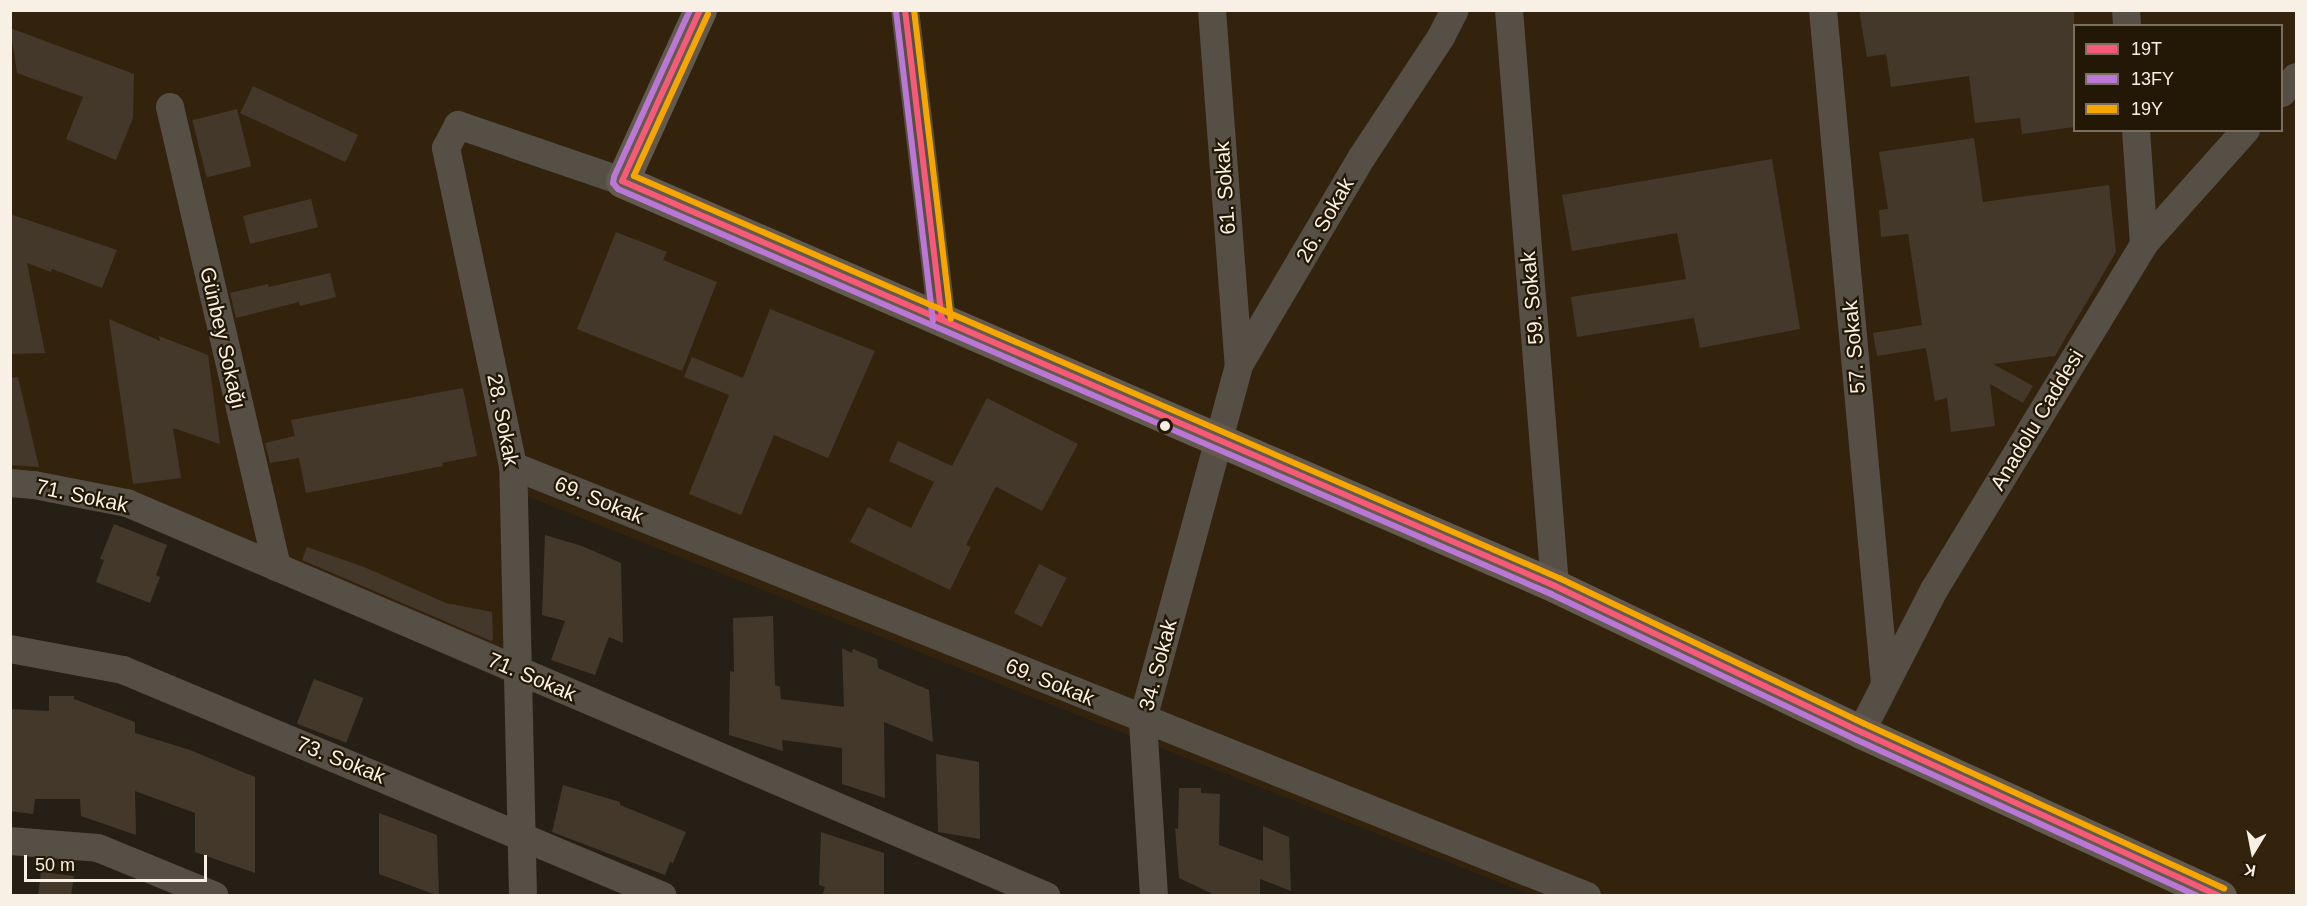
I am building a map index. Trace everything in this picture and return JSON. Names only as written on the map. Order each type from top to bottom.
[{"type":"street","points":[[700,10],[622,181],[1555,586],[1861,732],[2220,896]]},
{"type":"street","points":[[905,10],[942,320]]},
{"type":"street","name":"61. Sokak","points":[[1212,10],[1239,365]]},
{"type":"street","name":"26. Sokak","points":[[1217,439],[1239,365],[1362,157],[1441,37],[1455,10]]},
{"type":"street","name":"59. Sokak","points":[[1509,10],[1555,586]]},
{"type":"street","name":"57. Sokak","points":[[1823,10],[1885,682]]},
{"type":"street","points":[[2283,92],[2296,77]]},
{"type":"street","name":"Günbey Sokağı","points":[[170,107],[277,568]]},
{"type":"street","name":"28. Sokak","points":[[523,896],[513,466],[446,148],[458,126],[622,181]]},
{"type":"street","points":[[2136,132],[2144,244]]},
{"type":"street","name":"Anadolu Caddesi","points":[[1861,732],[1934,590],[2144,244],[2244,132]]},
{"type":"street","name":"34. Sokak","points":[[1154,896],[1143,719],[1217,439]]},
{"type":"street","name":"69. Sokak","points":[[513,466],[1587,896]]},
{"type":"street","name":"71. Sokak","points":[[10,483],[34,485],[127,503],[1046,896]]},
{"type":"street","name":"73. Sokak","points":[[10,649],[123,670],[522,835],[663,896]]},
{"type":"street","points":[[10,841],[99,848],[215,896]]},
{"type":"shaded area","points":[[11,11],[2296,11],[2296,895],[1531,895],[504,487],[512,685],[126,512],[11,494]]},
{"type":"building","points":[[1859,10],[2074,10],[2073,127],[2022,134],[2020,118],[1975,123],[1969,76],[1891,87],[1886,54],[1867,57]]},
{"type":"building","points":[[10,28],[134,74],[133,118],[116,160],[66,139],[83,97],[17,73]]},
{"type":"building","points":[[253,86],[358,135],[345,162],[240,113]]},
{"type":"building","points":[[237,109],[251,166],[207,177],[192,120]]},
{"type":"building","points":[[1974,138],[1983,202],[2109,185],[2116,252],[2055,356],[1993,364],[2033,386],[2023,403],[1990,384],[1995,426],[1951,432],[1947,398],[1935,401],[1926,348],[1877,356],[1873,333],[1922,325],[1908,234],[1881,237],[1879,210],[1888,209],[1879,152]]},
{"type":"building","points":[[1772,159],[1800,329],[1700,348],[1694,318],[1577,337],[1571,297],[1686,279],[1677,233],[1572,251],[1562,195]]},
{"type":"building","points":[[311,199],[318,227],[250,244],[243,216]]},
{"type":"building","points":[[10,214],[117,250],[102,288],[52,269],[51,272],[27,263],[45,353],[10,354]]},
{"type":"building","points":[[616,232],[667,252],[663,260],[717,282],[682,371],[577,329]]},
{"type":"building","points":[[330,273],[336,297],[300,306],[299,302],[236,318],[230,293]]},
{"type":"building","points":[[770,309],[875,351],[828,458],[774,435],[741,515],[689,494],[729,395],[684,377],[692,357],[743,378]]},
{"type":"building","points":[[109,319],[160,341],[159,336],[208,355],[220,444],[173,428],[181,478],[133,484]]},
{"type":"building","points":[[18,377],[39,467],[10,465],[10,378]]},
{"type":"building","points":[[463,388],[477,456],[442,463],[443,466],[306,493],[299,458],[270,463],[265,443],[295,436],[291,420]]},
{"type":"building","points":[[987,398],[1078,444],[1042,511],[995,488],[966,545],[971,547],[950,590],[850,542],[868,507],[911,528],[934,482],[889,461],[898,441],[952,466]]},
{"type":"building","points":[[114,524],[167,545],[156,575],[160,577],[150,603],[96,582],[104,560],[100,559]]},
{"type":"building","points":[[545,535],[582,546],[621,563],[623,643],[609,637],[595,675],[551,660],[565,621],[542,615]]},
{"type":"building","points":[[307,547],[364,567],[446,603],[492,612],[493,639],[491,641],[302,560]]},
{"type":"building","points":[[1039,564],[1067,578],[1042,627],[1014,613]]},
{"type":"building","points":[[773,616],[775,685],[780,687],[781,699],[844,707],[842,648],[852,653],[853,649],[877,659],[878,668],[929,690],[933,742],[884,722],[885,798],[842,784],[842,748],[782,740],[783,751],[729,735],[730,671],[734,672],[733,618]]},
{"type":"building","points":[[314,679],[363,698],[346,743],[297,724]]},
{"type":"building","points":[[49,696],[74,696],[74,699],[135,722],[135,733],[190,750],[255,777],[255,873],[195,852],[195,813],[135,791],[136,835],[81,816],[80,799],[35,799],[33,814],[10,811],[10,709],[49,711]]},
{"type":"building","points":[[936,754],[979,762],[980,839],[938,832]]},
{"type":"building","points":[[563,785],[620,802],[620,805],[686,832],[673,863],[670,862],[665,875],[552,832]]},
{"type":"building","points":[[1179,788],[1201,788],[1201,793],[1220,794],[1219,845],[1263,861],[1263,826],[1289,837],[1291,891],[1260,879],[1260,896],[1217,896],[1179,878],[1175,828],[1178,829]]},
{"type":"building","points":[[379,813],[437,835],[439,896],[379,874]]},
{"type":"building","points":[[821,832],[884,853],[884,896],[822,896],[825,887],[819,885]]},
{"type":"building","points":[[41,872],[74,876],[71,896],[38,896]]},
{"type":"transit line","name":"13FY","points":[[690,10],[614,177],[613,183],[618,189],[1551,594],[1857,740],[2197,896]]},
{"type":"transit line","name":"19T","points":[[700,10],[622,181],[1555,586],[1861,732],[2219,896]]},
{"type":"transit line","name":"19T","points":[[905,10],[942,320]]},
{"type":"transit line","name":"19Y","points":[[914,10],[951,319]]},
{"type":"transit line","name":"13FY","points":[[896,11],[933,321]]},
{"type":"transit line","name":"19Y","points":[[708,14],[634,176],[1559,578],[1865,724],[2224,888]]}]
